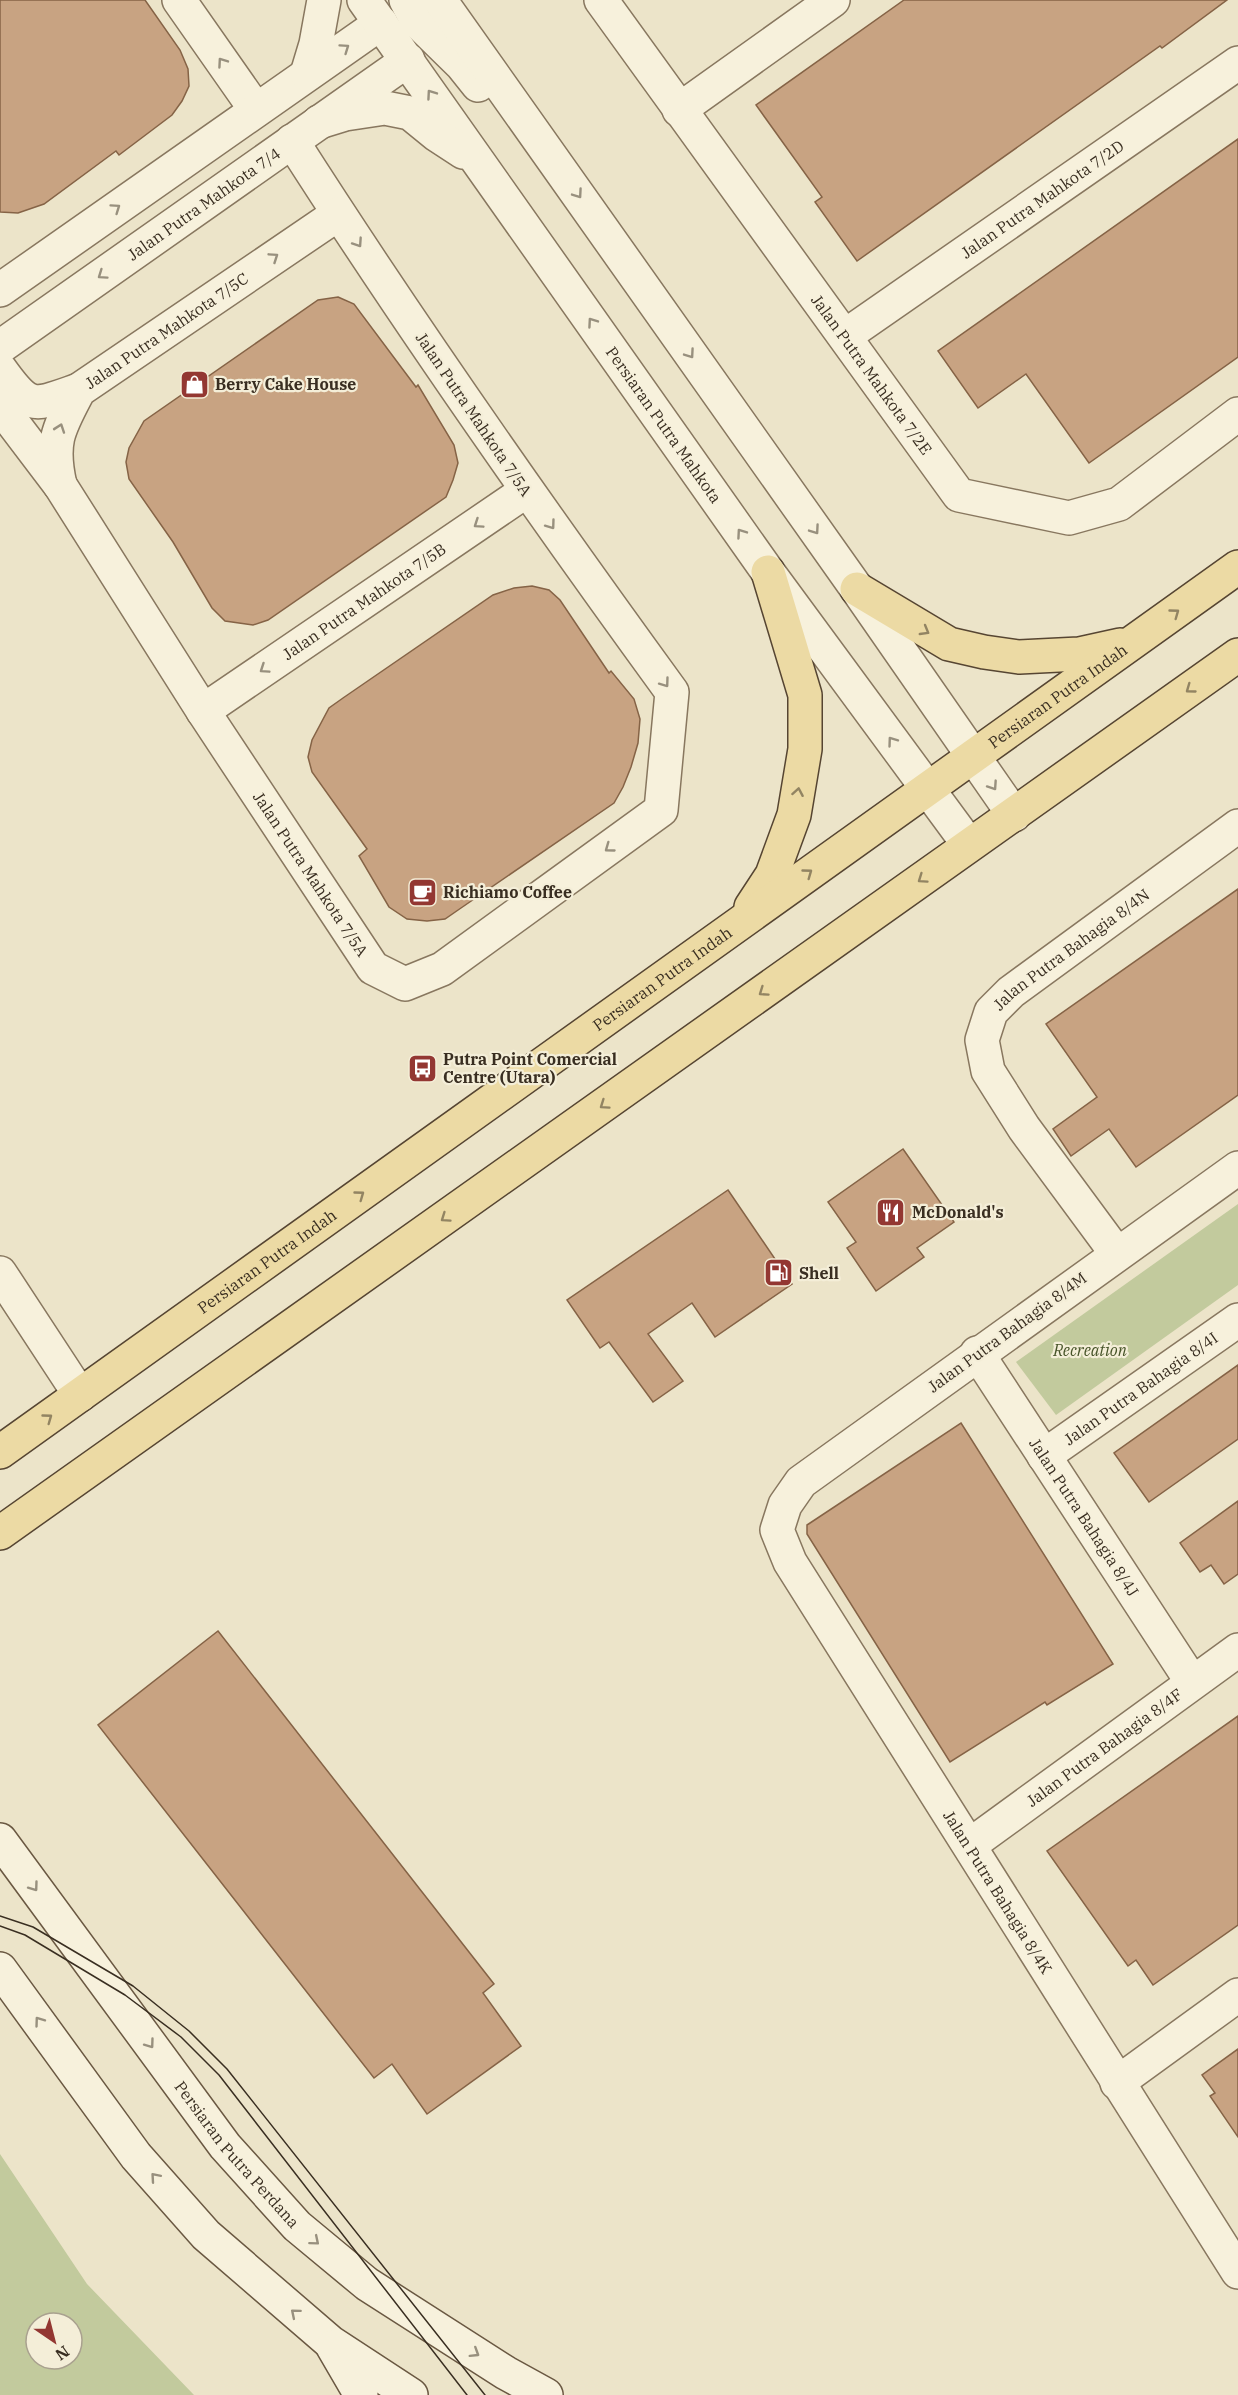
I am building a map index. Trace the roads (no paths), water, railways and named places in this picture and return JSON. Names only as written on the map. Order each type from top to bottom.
[{"type":"main road","name":"Persiaran Putra Indah","points":[[0,1452],[1238,567]]},
{"type":"main road","points":[[741,921],[772,875],[794,815],[806,749],[806,695],[768,572]]},
{"type":"main road","points":[[857,590],[949,644],[984,652],[1019,657],[1079,654],[1136,641]]},
{"type":"main road","points":[[0,1533],[1238,655]]},
{"type":"street","points":[[179,0],[256,110]]},
{"type":"street","points":[[307,74],[316,44],[324,0]]},
{"type":"street","name":"Jalan Putra Mahkota 7/2E","points":[[601,0],[959,495],[1069,518],[1119,504],[1238,414]]},
{"type":"street","points":[[679,110],[832,0]]},
{"type":"street","points":[[0,290],[307,74],[373,11],[421,7]]},
{"type":"street","points":[[408,60],[421,7]]},
{"type":"street","points":[[421,7],[462,65],[502,115],[544,147],[1014,815]]},
{"type":"street","name":"Persiaran Putra Mahkota","points":[[373,11],[768,572],[969,845]]},
{"type":"street","name":"Jalan Putra Mahkota 7/4","points":[[0,347],[408,60]]},
{"type":"street","name":"Jalan Putra Mahkota 7/2D","points":[[846,336],[1238,63]]},
{"type":"street","points":[[319,122],[345,114],[385,108],[410,113],[437,135],[480,163]]},
{"type":"street","name":"Jalan Putra Mahkota 7/5A","points":[[0,406],[60,485],[203,711],[373,968],[405,984],[442,969],[662,810],[672,692],[526,491],[338,214],[292,141]]},
{"type":"street","name":"Jalan Putra Mahkota 7/5C","points":[[60,485],[55,463],[58,430],[79,390],[338,214]]},
{"type":"street","points":[[0,369],[20,396],[40,403],[79,390]]},
{"type":"street","name":"Jalan Putra Mahkota 7/5B","points":[[203,711],[526,491]]},
{"type":"street","name":"Jalan Putra Bahagia 8/4N","points":[[1117,1254],[1024,1128],[988,1071],[982,1040],[991,1012],[1011,992],[1238,826]]},
{"type":"street","name":"Jalan Putra Bahagia 8/4M","points":[[785,1505],[801,1482],[977,1353],[1238,1168]]},
{"type":"street","points":[[2,1280],[80,1395]]},
{"type":"street","name":"Jalan Putra Bahagia 8/4I","points":[[1044,1456],[1238,1320]]},
{"type":"street","name":"Jalan Putra Bahagia 8/4J","points":[[977,1353],[1192,1682]]},
{"type":"street","name":"Jalan Putra Bahagia 8/4K","points":[[785,1505],[777,1530],[790,1562],[970,1845],[1117,2084],[1238,2272]]},
{"type":"street","name":"Jalan Putra Bahagia 8/4F","points":[[970,1845],[1238,1650]]},
{"type":"street","name":"Persiaran Putra Perdana","points":[[0,1840],[225,2146],[297,2226],[367,2284],[506,2373],[546,2395]]},
{"type":"street","points":[[0,1969],[136,2156],[206,2235],[330,2342],[411,2395]]},
{"type":"street","points":[[1117,2084],[1238,1995]]},
{"type":"street","points":[[330,2342],[361,2395]]},
{"type":"tram line","points":[[0,1916],[33,1927],[133,1986],[189,2031],[227,2069],[485,2395]]},
{"type":"tram line","points":[[0,1926],[25,1935],[125,1995],[181,2037],[219,2075],[467,2395]]},
{"type":"place","name":"Berry Cake House","points":[[194,384]]},
{"type":"place","name":"Richiamo Coffee","points":[[422,892]]},
{"type":"place","name":"Putra Point Comercial Centre (Utara)","points":[[422,1068]]},
{"type":"place","name":"McDonald's","points":[[891,1212]]},
{"type":"place","name":"Shell","points":[[778,1273]]},
{"type":"park label","name":"Recreation","points":[[1090,1350]]}]
